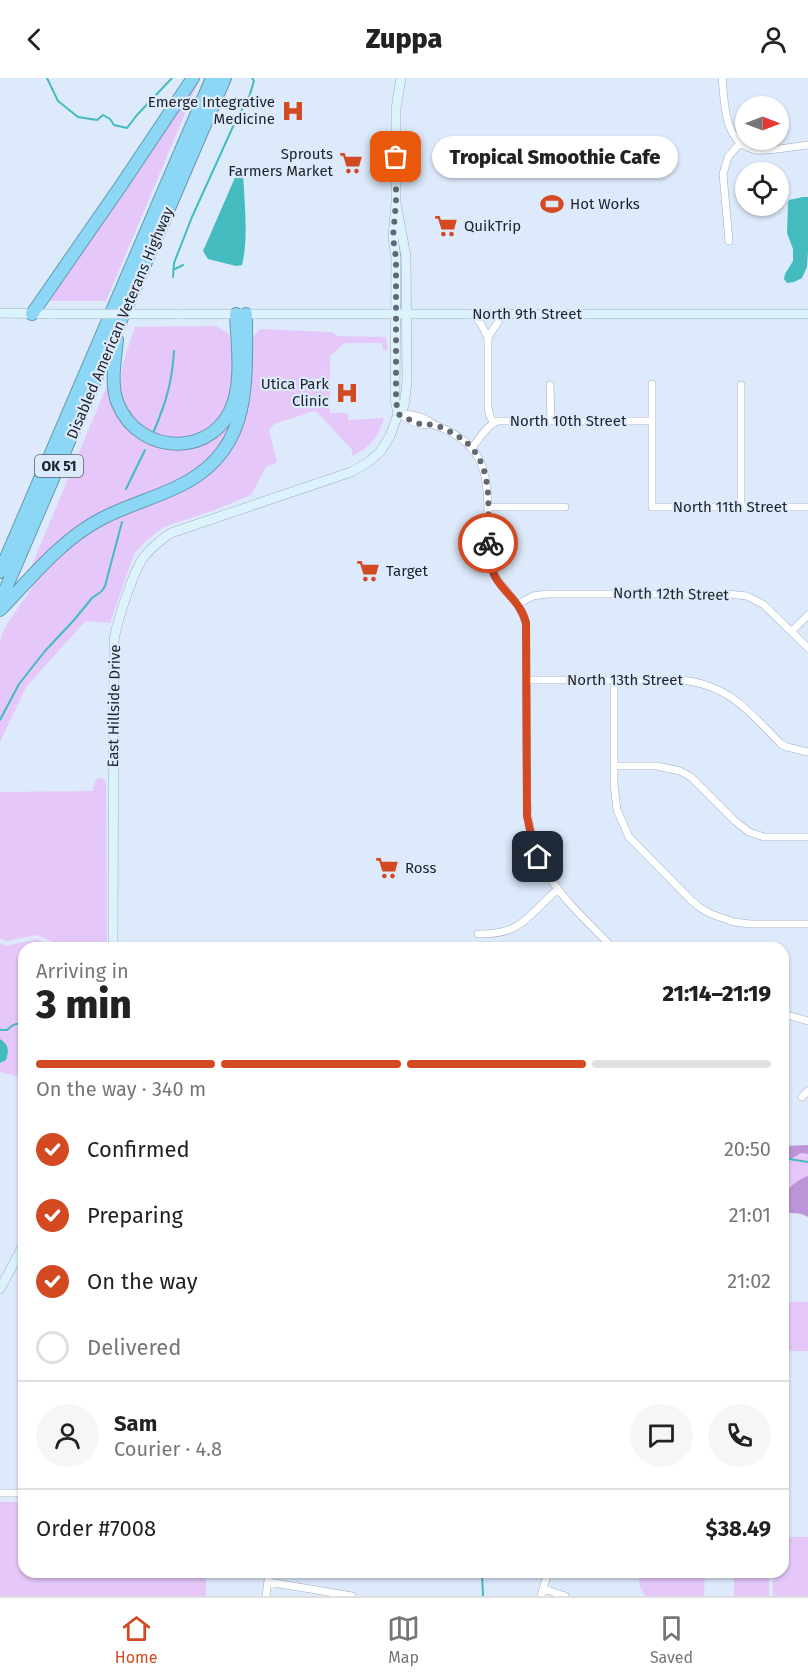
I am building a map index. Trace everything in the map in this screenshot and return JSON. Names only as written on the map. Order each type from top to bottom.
[{"type":"highway","points":[[32,314],[193,78]]},
{"type":"highway","name":"Disabled American Veterans Highway","points":[[0,571],[212,78]]},
{"type":"highway","name":"Disabled American Veterans Highway","points":[[0,602],[225,78]]},
{"type":"highway","points":[[117,330],[114,385],[118,403],[125,416],[134,428],[146,436],[163,442],[182,444],[203,438],[213,432],[224,421],[234,402],[238,384],[241,314]]},
{"type":"highway","points":[[0,610],[42,565],[89,526],[128,506],[188,482],[204,471],[220,454],[236,428],[243,405],[246,381],[241,314]]},
{"type":"street","name":"East Hillside Drive","points":[[398,414],[396,400],[396,258],[393,237],[396,202],[396,109],[401,78]]},
{"type":"street","points":[[722,78],[726,115],[731,132],[735,137]]},
{"type":"street","points":[[789,147],[808,145]]},
{"type":"street","points":[[729,241],[723,174],[728,158],[735,149]]},
{"type":"street","name":"East Hillside Drive","points":[[113,942],[114,642],[121,613],[141,563],[160,540],[179,530],[359,468],[380,452],[404,406],[407,382],[406,256],[396,202]]},
{"type":"street","points":[[0,313],[32,314]]},
{"type":"street","name":"North 9th Street","points":[[32,314],[808,314]]},
{"type":"street","points":[[473,314],[488,338],[488,407],[493,422]]},
{"type":"street","points":[[488,338],[502,314]]},
{"type":"street","points":[[651,421],[652,384]]},
{"type":"street","points":[[550,385],[551,421]]},
{"type":"street","points":[[741,385],[741,507]]},
{"type":"street","points":[[398,414],[412,414],[452,432],[472,448],[485,472],[488,492],[489,561],[499,583],[518,604],[526,623],[526,801],[533,844],[546,874],[557,890],[607,942]]},
{"type":"street","name":"North 10th Street","points":[[472,448],[493,422],[498,421],[651,421]]},
{"type":"street","name":"North 11th Street","points":[[651,421],[652,507],[808,507]]},
{"type":"street","points":[[488,507],[566,507]]},
{"type":"street","name":"North 12th Street","points":[[518,604],[533,596],[547,594],[728,594],[747,596],[771,610],[808,648]]},
{"type":"street","points":[[792,631],[808,615]]},
{"type":"street","name":"North 13th Street","points":[[526,680],[679,680],[708,685],[731,696],[741,704],[781,744],[808,752]]},
{"type":"street","points":[[614,680],[616,801],[622,825],[636,845],[691,900],[711,914],[728,921],[741,923],[808,924]]},
{"type":"street","points":[[614,766],[657,766],[680,771],[691,777],[749,832],[764,837],[808,837]]},
{"type":"street","points":[[478,934],[495,934],[514,928],[527,919],[557,890]]},
{"type":"street","points":[[789,1015],[808,1020]]},
{"type":"street","points":[[0,1289],[18,1255]]},
{"type":"street","points":[[0,1493],[18,1493]]},
{"type":"street","points":[[266,1596],[268,1578]]},
{"type":"street","points":[[268,1582],[352,1596]]},
{"type":"street","points":[[542,1592],[566,1596]]},
{"type":"shaded area","points":[[200,78],[106,301],[50,301],[52,294]]},
{"type":"shaded area","points":[[240,170],[243,171],[245,243],[242,265],[236,266],[208,259],[203,251]]},
{"type":"shaded area","points":[[808,197],[808,251],[807,267],[802,278],[787,283],[784,279],[785,274],[793,261],[793,249],[787,233],[789,200]]},
{"type":"shaded area","points":[[216,326],[229,334],[233,375],[230,398],[220,416],[205,430],[183,438],[156,434],[139,425],[127,412],[121,386],[124,360],[135,327]]},
{"type":"shaded area","points":[[260,329],[332,332],[338,336],[386,337],[388,350],[383,350],[382,343],[345,343],[330,356],[330,413],[348,413],[348,420],[384,418],[376,436],[369,445],[352,456],[352,450],[317,412],[274,424],[269,430],[277,462],[266,467],[251,495],[164,527],[145,542],[134,554],[110,623],[86,621],[80,627],[26,687],[0,742],[0,642],[7,623],[45,570],[75,542],[105,523],[176,492],[198,480],[217,465],[233,446],[244,421],[250,391],[251,339]]},
{"type":"shaded area","points":[[111,376],[129,428],[195,444],[234,411],[229,436],[195,475],[130,502],[29,572]]},
{"type":"shaded area","points":[[99,778],[104,779],[106,784],[107,942],[53,942],[37,935],[6,941],[0,938],[0,792],[93,791],[95,781]]},
{"type":"shaded area","points":[[37,939],[43,942],[23,942]]},
{"type":"shaded area","points":[[0,943],[5,946],[18,943],[18,1076],[0,1072]]},
{"type":"shaded area","points":[[0,1039],[7,1046],[8,1051],[6,1060],[0,1063]]},
{"type":"shaded area","points":[[808,1145],[808,1154],[801,1153],[789,1160],[789,1146]]},
{"type":"shaded area","points":[[801,1153],[808,1154],[808,1176],[789,1191],[789,1160]]},
{"type":"shaded area","points":[[808,1176],[808,1217],[789,1213],[789,1190]]},
{"type":"shaded area","points":[[789,1302],[808,1302],[808,1351],[789,1351]]},
{"type":"shaded area","points":[[0,1502],[18,1502],[18,1578],[206,1578],[206,1596],[0,1596]]},
{"type":"shaded area","points":[[789,1537],[808,1537],[808,1596],[773,1596],[773,1578],[789,1578]]},
{"type":"shaded area","points":[[639,1578],[705,1578],[704,1596],[645,1596]]},
{"type":"shaded area","points":[[734,1578],[769,1578],[769,1596],[734,1596]]},
{"type":"waterway","points":[[47,78],[58,101],[78,117],[97,120],[103,115],[114,125],[127,128],[172,78]]},
{"type":"waterway","points":[[173,277],[174,263],[192,217],[236,120],[249,97],[254,81],[252,78]]},
{"type":"waterway","points":[[175,269],[183,265]]},
{"type":"waterway","points":[[154,431],[168,392],[174,351]]},
{"type":"waterway","points":[[126,489],[145,450]]},
{"type":"waterway","points":[[0,720],[19,684],[45,651],[92,598],[102,591],[122,522]]},
{"type":"waterway","points":[[0,1030],[7,1030],[18,1024]]},
{"type":"waterway","points":[[789,1159],[808,1162]]},
{"type":"waterway","points":[[482,1578],[483,1596]]},
{"type":"way so far","points":[[396,157],[393,237],[396,258],[396,400],[398,414],[426,426],[432,424],[452,432],[466,442],[477,455],[487,482],[488,543]]},
{"type":"place","name":"Emerge Integrative Medicine","points":[[293,111]]},
{"type":"place","name":"Tropical Smoothie Cafe","points":[[396,157]]},
{"type":"place","name":"Sprouts Farmers Market","points":[[351,163]]},
{"type":"place","name":"Hot Works","points":[[552,204]]},
{"type":"place","name":"QuikTrip","points":[[446,226]]},
{"type":"place","name":"Utica Park Clinic","points":[[347,393]]},
{"type":"place","name":"Target","points":[[368,571]]},
{"type":"place","name":"Ross","points":[[387,868]]},
{"type":"route","points":[[488,543],[488,555],[493,573],[518,604],[526,623],[526,801],[527,816],[538,857]]}]
